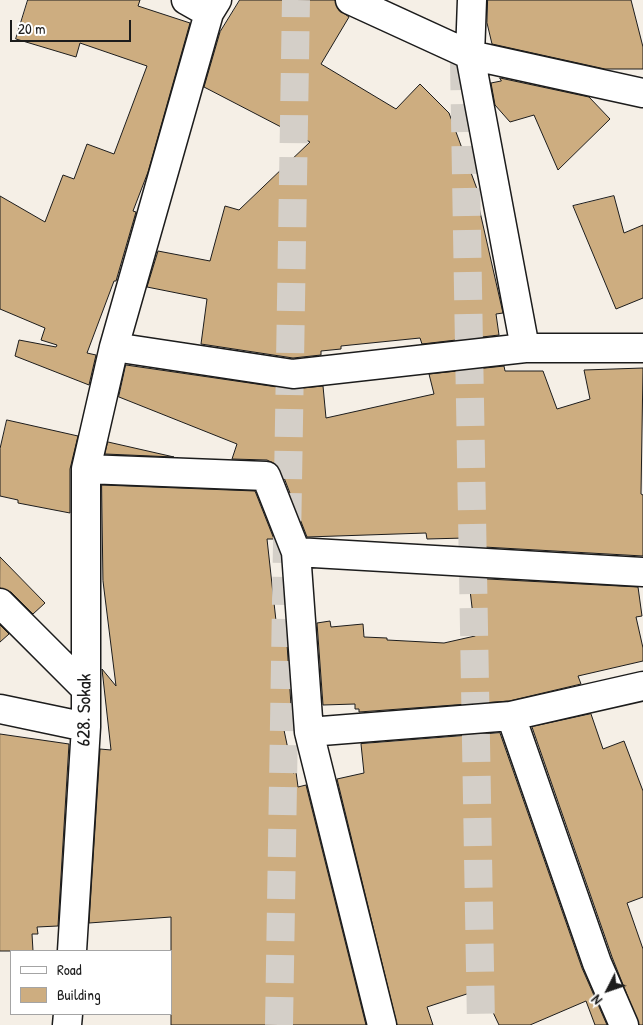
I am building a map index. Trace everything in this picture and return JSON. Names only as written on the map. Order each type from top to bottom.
[{"type":"street","points":[[350,0],[470,55],[643,93]]},
{"type":"street","points":[[472,0],[470,55],[525,348]]},
{"type":"street","name":"628. Sokak","points":[[72,950],[86,727],[86,469],[114,347],[204,4]]},
{"type":"street","points":[[114,347],[293,374],[525,348],[643,348]]},
{"type":"street","points":[[86,469],[266,476],[296,552],[309,732],[382,1025]]},
{"type":"street","points":[[296,552],[643,572]]},
{"type":"street","points":[[0,603],[86,689]]},
{"type":"street","points":[[309,732],[511,716],[643,686]]},
{"type":"street","points":[[0,709],[86,727]]},
{"type":"street","points":[[511,716],[596,963],[624,1025]]},
{"type":"building","points":[[28,0],[140,0],[138,6],[190,23],[148,172],[133,211],[136,212],[116,281],[114,281],[87,353],[96,355],[89,385],[15,356],[19,340],[56,347],[57,345],[41,340],[45,328],[0,309],[0,196],[45,222],[63,175],[74,179],[87,144],[114,154],[147,66],[80,43],[76,57],[16,39]]},
{"type":"building","points":[[240,0],[335,0],[338,9],[349,17],[321,64],[396,109],[420,84],[449,113],[477,189],[475,190],[503,313],[496,314],[499,335],[422,344],[420,338],[341,346],[341,349],[321,351],[321,355],[293,358],[201,344],[207,299],[147,287],[158,251],[210,261],[225,206],[239,210],[310,142],[204,87],[220,32]]},
{"type":"building","points":[[488,0],[631,0],[643,47],[643,69],[605,69],[492,44],[487,23]]},
{"type":"building","points":[[500,78],[589,97],[610,119],[558,170],[534,115],[510,122],[495,105],[491,83],[501,81]]},
{"type":"building","points":[[614,196],[624,233],[643,225],[643,298],[616,309],[573,206]]},
{"type":"building","points":[[126,365],[291,389],[323,386],[326,418],[434,394],[429,374],[504,366],[505,371],[543,371],[557,409],[590,399],[584,370],[643,368],[641,494],[643,495],[643,556],[466,546],[465,538],[427,539],[426,533],[307,537],[281,470],[275,464],[267,460],[232,459],[237,444],[119,397]]},
{"type":"building","points":[[7,420],[78,436],[70,469],[70,513],[18,503],[18,500],[0,496],[0,449]]},
{"type":"building","points":[[108,442],[174,457],[105,454]]},
{"type":"building","points":[[102,485],[255,491],[274,539],[267,539],[277,630],[286,628],[291,706],[284,706],[284,710],[280,711],[293,773],[296,772],[298,787],[306,785],[366,1025],[171,1025],[171,917],[89,923],[100,749],[111,750],[102,669],[116,686],[103,581]]},
{"type":"building","points":[[0,557],[45,603],[33,614],[11,592],[0,588]]},
{"type":"building","points":[[469,578],[638,587],[642,616],[636,617],[643,648],[643,661],[578,676],[581,684],[509,701],[359,712],[359,709],[355,709],[355,704],[323,705],[317,623],[330,621],[331,627],[363,624],[364,637],[387,638],[387,640],[444,643],[475,636]]},
{"type":"building","points":[[0,625],[9,634],[0,642]]},
{"type":"building","points":[[591,714],[603,749],[624,741],[643,791],[643,897],[627,903],[643,949],[643,1025],[639,1025],[612,957],[532,727]]},
{"type":"building","points":[[500,733],[582,968],[607,1025],[595,1025],[586,1001],[530,1025],[499,1025],[482,989],[427,1007],[433,1025],[397,1025],[337,779],[364,773],[361,744]]},
{"type":"building","points":[[0,734],[69,744],[58,926],[37,927],[38,934],[32,934],[33,950],[0,951]]},
{"type":"tunnel","points":[[279,1025],[296,0]]},
{"type":"tunnel","points":[[464,62],[481,1025]]}]
